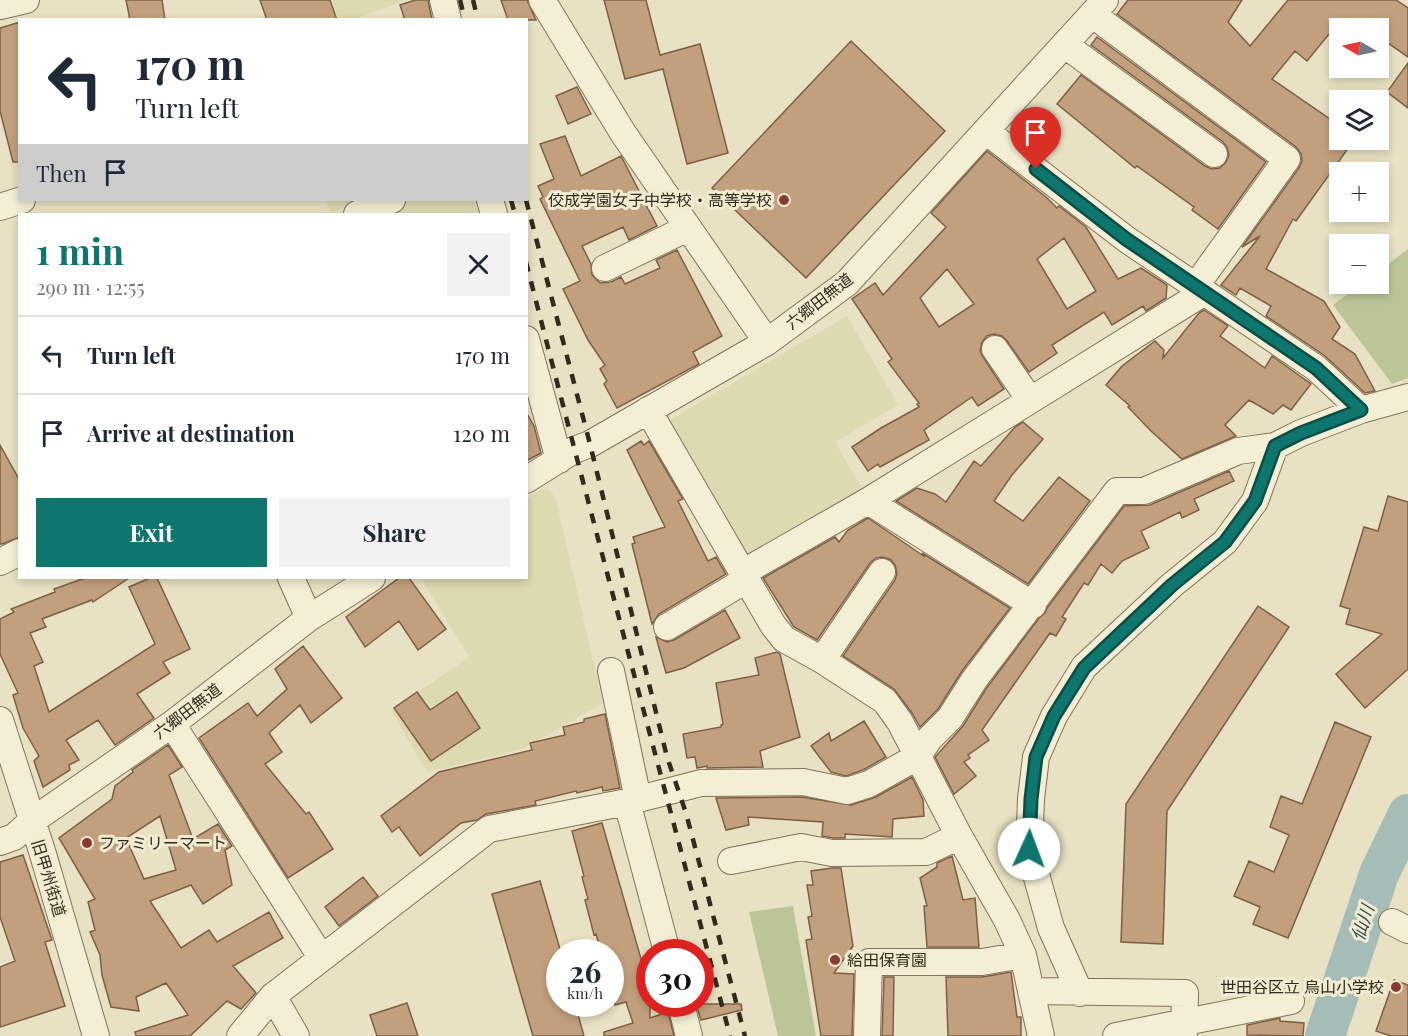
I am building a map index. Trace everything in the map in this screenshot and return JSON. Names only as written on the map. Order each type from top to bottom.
[{"type":"street","points":[[0,6],[26,0]]},
{"type":"street","points":[[443,0],[448,18]]},
{"type":"street","points":[[542,0],[623,133],[767,342]]},
{"type":"street","points":[[667,627],[744,576],[1030,400],[1199,290],[1287,159],[1099,7]]},
{"type":"street","name":"六郷田無道","points":[[528,479],[767,342],[847,283],[1099,7]]},
{"type":"street","points":[[1065,45],[1214,154]]},
{"type":"street","points":[[987,132],[1126,239],[1316,368],[1361,410]]},
{"type":"street","points":[[0,207],[19,201]]},
{"type":"street","points":[[360,213],[390,201]]},
{"type":"street","points":[[605,268],[688,228]]},
{"type":"street","points":[[528,346],[559,460]]},
{"type":"street","points":[[995,349],[1030,400]]},
{"type":"street","points":[[240,1036],[273,996],[489,829],[633,800],[701,783],[803,782],[847,791],[869,784],[917,757],[930,738],[950,718],[974,680],[1117,491],[1144,490],[1239,452],[1275,446],[1301,433],[1361,410],[1408,396]]},
{"type":"street","points":[[648,410],[772,625],[784,639],[885,700],[900,722],[959,836],[994,895],[1023,955],[1041,1036]]},
{"type":"street","points":[[1080,993],[1051,928],[1029,849],[1036,757],[1054,716],[1084,668],[1172,585],[1225,542],[1255,501],[1275,446]]},
{"type":"street","points":[[868,501],[1033,605]]},
{"type":"street","points":[[0,562],[18,553]]},
{"type":"street","points":[[822,660],[882,572]]},
{"type":"street","points":[[291,579],[309,618]]},
{"type":"street","name":"六郷田無道","points":[[0,842],[14,837],[32,821],[171,724],[309,618],[370,579]]},
{"type":"street","points":[[611,671],[633,800],[664,939]]},
{"type":"street","name":"旧甲州街道","points":[[0,720],[96,1036]]},
{"type":"street","points":[[171,724],[321,957]]},
{"type":"street","points":[[731,861],[801,847],[832,853],[926,852],[959,836]]},
{"type":"street","points":[[867,1036],[869,962],[982,962],[1023,955]]},
{"type":"street","points":[[1031,991],[1185,993],[1184,1030]]},
{"type":"street","points":[[273,996],[296,1036]]},
{"type":"street","points":[[1116,1036],[1184,1030],[1291,1002]]},
{"type":"street","points":[[685,1017],[690,1036]]},
{"type":"shaded area","points":[[332,0],[406,0],[357,18],[339,18]]},
{"type":"shaded area","points":[[326,201],[361,201],[331,213]]},
{"type":"shaded area","points":[[404,201],[485,201],[489,213],[374,213]]},
{"type":"shaded area","points":[[847,316],[898,405],[835,442],[866,495],[745,566],[663,424]]},
{"type":"shaded area","points":[[542,489],[550,490],[556,500],[603,703],[523,749],[427,772],[391,711],[469,657],[422,579],[528,579],[528,498]]},
{"type":"green space","points":[[1408,249],[1408,378],[1392,384],[1333,305],[1348,294],[1389,294],[1389,263]]},
{"type":"green space","points":[[793,906],[816,1036],[778,1036],[749,912]]},
{"type":"building","points":[[126,0],[162,0],[165,18],[130,18]]},
{"type":"building","points":[[260,0],[330,0],[336,18],[266,18]]},
{"type":"building","points":[[415,0],[428,0],[432,18],[404,18],[400,5]]},
{"type":"building","points":[[501,0],[527,0],[536,20],[528,20],[528,18],[507,18]]},
{"type":"building","points":[[604,0],[646,0],[660,55],[700,44],[728,153],[687,164],[663,69],[625,79]]},
{"type":"building","points":[[1128,0],[1242,0],[1228,22],[1250,46],[1288,0],[1396,0],[1408,8],[1408,57],[1389,44],[1389,18],[1329,18],[1329,34],[1307,61],[1295,51],[1272,79],[1329,118],[1329,150],[1347,150],[1338,162],[1329,162],[1329,175],[1296,221],[1293,219],[1266,269],[1324,301],[1340,327],[1332,339],[1355,354],[1375,391],[1365,393],[1325,356],[1266,316],[1271,306],[1240,288],[1236,295],[1221,285],[1260,236],[1242,247],[1299,168],[1302,161],[1301,154],[1296,147],[1117,14]]},
{"type":"building","points":[[18,23],[18,162],[13,162],[0,111],[0,28]]},
{"type":"building","points":[[1097,37],[1266,162],[1218,229],[1192,210],[1194,207],[1137,166],[1135,168],[1057,104],[1081,75],[1205,166],[1212,169],[1220,168],[1226,162],[1229,155],[1223,142],[1091,45]]},
{"type":"building","points":[[851,41],[945,131],[806,278],[712,188]]},
{"type":"building","points":[[1408,63],[1408,108],[1389,94],[1388,90]]},
{"type":"building","points":[[577,87],[591,114],[568,124],[556,96]]},
{"type":"building","points":[[565,136],[581,176],[621,156],[657,226],[629,240],[623,227],[582,246],[591,264],[592,275],[600,283],[611,282],[621,277],[625,284],[660,268],[656,260],[677,250],[722,336],[693,352],[699,364],[617,408],[604,384],[607,381],[600,369],[605,365],[588,340],[563,289],[580,281],[540,199],[543,197],[538,186],[554,179],[540,144]]},
{"type":"building","points":[[987,151],[1057,208],[1059,206],[1086,227],[1118,279],[1141,268],[1167,285],[1166,298],[1146,311],[1143,306],[1112,325],[1104,312],[1052,345],[1057,353],[1029,372],[1002,336],[994,334],[987,336],[982,342],[980,351],[1004,389],[978,406],[972,397],[924,430],[929,440],[880,467],[878,464],[868,471],[852,447],[919,407],[917,404],[919,403],[888,362],[892,359],[852,299],[875,283],[883,295],[946,227],[931,213]],"holes":[[[1064,238],[1096,291],[1067,309],[1037,259]],[[947,269],[974,304],[939,327],[920,298]]]},
{"type":"building","points":[[1204,310],[1228,326],[1220,336],[1265,368],[1272,356],[1311,384],[1291,410],[1283,405],[1273,414],[1249,400],[1225,425],[1236,436],[1182,459],[1106,385],[1122,366],[1155,341],[1164,350],[1163,358],[1199,313]]},
{"type":"building","points":[[528,416],[534,426],[541,453],[528,460]]},
{"type":"building","points":[[1023,422],[1043,439],[1012,475],[994,501],[1023,521],[1059,477],[1090,501],[1028,584],[896,501],[917,488],[935,494],[946,502],[974,461],[981,466],[1015,427]]},
{"type":"building","points":[[641,441],[644,445],[649,441],[683,499],[678,501],[708,561],[716,557],[726,574],[659,614],[652,624],[632,544],[635,543],[633,537],[665,527],[627,450]]},
{"type":"building","points":[[0,445],[18,477],[18,538],[0,544]]},
{"type":"building","points":[[1229,471],[1234,481],[1194,499],[1199,510],[1182,518],[1180,512],[1141,531],[1149,548],[1122,561],[1112,573],[1101,564],[1088,585],[1084,583],[1062,617],[1066,619],[1056,636],[1050,633],[982,730],[989,740],[968,755],[970,758],[964,762],[976,776],[954,794],[935,757],[963,726],[986,689],[1124,506],[1150,505]]},
{"type":"building","points":[[1388,496],[1408,502],[1408,669],[1365,708],[1336,674],[1382,634],[1346,624],[1350,609],[1340,606],[1364,527],[1378,531]]},
{"type":"building","points":[[868,518],[925,557],[922,553],[1010,608],[962,671],[938,709],[920,727],[894,689],[843,656],[895,580],[897,573],[891,560],[883,557],[876,558],[870,563],[817,640],[794,627],[763,578],[835,537],[839,542],[848,530]]},
{"type":"building","points":[[82,579],[128,579],[93,602],[92,600],[42,619],[46,627],[30,633],[43,662],[34,666],[49,712],[155,644],[129,587],[148,579],[157,579],[190,649],[163,662],[170,673],[137,694],[154,718],[115,745],[98,720],[66,740],[79,760],[69,765],[70,770],[43,787],[34,761],[39,756],[23,728],[13,695],[18,693],[0,654],[0,619],[14,612],[11,609],[55,592],[54,589]]},
{"type":"building","points":[[398,579],[410,579],[446,629],[418,650],[399,621],[365,647],[346,617]]},
{"type":"building","points":[[1258,606],[1289,627],[1167,811],[1163,944],[1121,942],[1126,804]]},
{"type":"building","points":[[725,610],[740,638],[684,668],[666,673],[656,637],[667,642],[674,640]]},
{"type":"building","points":[[303,646],[342,698],[311,723],[300,705],[269,733],[282,752],[265,764],[306,814],[309,812],[333,849],[288,878],[199,738],[248,703],[257,716],[287,689],[275,669]]},
{"type":"building","points":[[777,652],[780,654],[800,737],[760,751],[763,767],[707,768],[707,766],[697,768],[695,757],[687,758],[683,734],[721,727],[723,724],[716,683],[759,675],[755,658]]},
{"type":"building","points":[[417,692],[430,710],[457,692],[480,728],[431,761],[394,708]]},
{"type":"building","points":[[605,714],[620,788],[603,791],[602,787],[577,793],[576,791],[535,801],[536,805],[486,814],[477,820],[461,823],[420,856],[399,827],[392,832],[381,816],[439,772],[532,750],[530,743],[565,735],[563,727]]},
{"type":"building","points":[[864,721],[886,757],[863,770],[846,776],[831,772],[811,746],[829,733],[831,741]]},
{"type":"building","points":[[1335,722],[1371,737],[1288,938],[1253,924],[1260,907],[1234,896],[1249,861],[1274,872],[1289,835],[1270,827],[1281,796],[1302,804]]},
{"type":"building","points":[[168,745],[182,767],[169,775],[193,839],[218,824],[232,846],[225,850],[232,885],[203,904],[191,885],[150,901],[181,948],[209,930],[217,942],[269,912],[283,938],[233,966],[256,993],[241,1009],[227,1001],[190,1036],[136,1036],[135,1032],[188,1015],[166,983],[136,997],[139,1011],[111,1007],[102,975],[100,955],[90,932],[95,930],[88,902],[95,899],[59,838],[112,799],[115,786],[133,772],[132,770]],"holes":[[[160,816],[176,870],[144,879],[126,838]]]},
{"type":"building","points":[[912,777],[923,800],[924,816],[893,819],[892,837],[845,834],[845,838],[833,838],[822,836],[823,822],[748,817],[749,825],[726,830],[716,798],[802,797],[851,805],[876,797]]},
{"type":"building","points":[[602,823],[636,941],[636,1017],[669,1017],[674,1036],[604,1036],[604,1032],[633,1023],[626,1002],[624,1003],[624,939],[597,939],[596,934],[594,935],[585,900],[588,899],[582,877],[584,876],[572,831]]},
{"type":"building","points":[[23,855],[52,940],[45,942],[65,1006],[0,1027],[0,967],[15,961],[0,917],[0,862]]},
{"type":"building","points":[[952,856],[963,900],[975,898],[979,947],[927,947],[924,906],[927,906],[920,878],[937,867],[937,863]]},
{"type":"building","points":[[841,868],[853,946],[834,973],[854,974],[852,1036],[821,1036],[806,940],[812,939],[808,917],[812,916],[807,885],[813,885],[811,871]]},
{"type":"building","points":[[363,877],[378,896],[339,926],[325,907]]},
{"type":"building","points":[[540,881],[557,939],[546,939],[546,1017],[579,1017],[584,1036],[533,1036],[492,894]]},
{"type":"building","points":[[1011,972],[1017,1017],[1021,1017],[1021,1036],[948,1036],[946,977],[982,977]]},
{"type":"building","points":[[884,977],[894,977],[893,1036],[882,1036]]},
{"type":"building","points":[[1394,980],[1408,985],[1408,1036],[1391,1036],[1376,1031]]},
{"type":"building","points":[[407,1003],[418,1036],[377,1036],[370,1015]]},
{"type":"building","points":[[714,1004],[741,1004],[742,1010],[714,1017]]},
{"type":"building","points":[[1280,1018],[1280,1021],[1304,1023],[1303,1036],[1247,1035],[1247,1025]]},
{"type":"waterway","name":"仙川","points":[[1325,1036],[1379,874],[1408,814]]},
{"type":"railway","points":[[460,0],[464,18]]},
{"type":"railway","points":[[473,0],[478,18]]},
{"type":"railway","points":[[511,201],[515,213]]},
{"type":"railway","points":[[526,201],[590,444],[667,757],[686,813],[745,1036]]},
{"type":"railway","points":[[528,270],[730,1036]]},
{"type":"place","name":"佼成学園女子中学校・高等学校","points":[[784,200]]},
{"type":"place","name":"ファミリーマート","points":[[87,843]]},
{"type":"place","name":"給田保育園","points":[[835,960]]},
{"type":"place","name":"世田谷区立 烏山小学校","points":[[1396,987]]},
{"type":"route","points":[[1029,849],[1036,757],[1054,716],[1084,668],[1172,585],[1225,542],[1255,501],[1275,446],[1301,433],[1361,410],[1316,368],[1126,239],[1036,169]]}]
